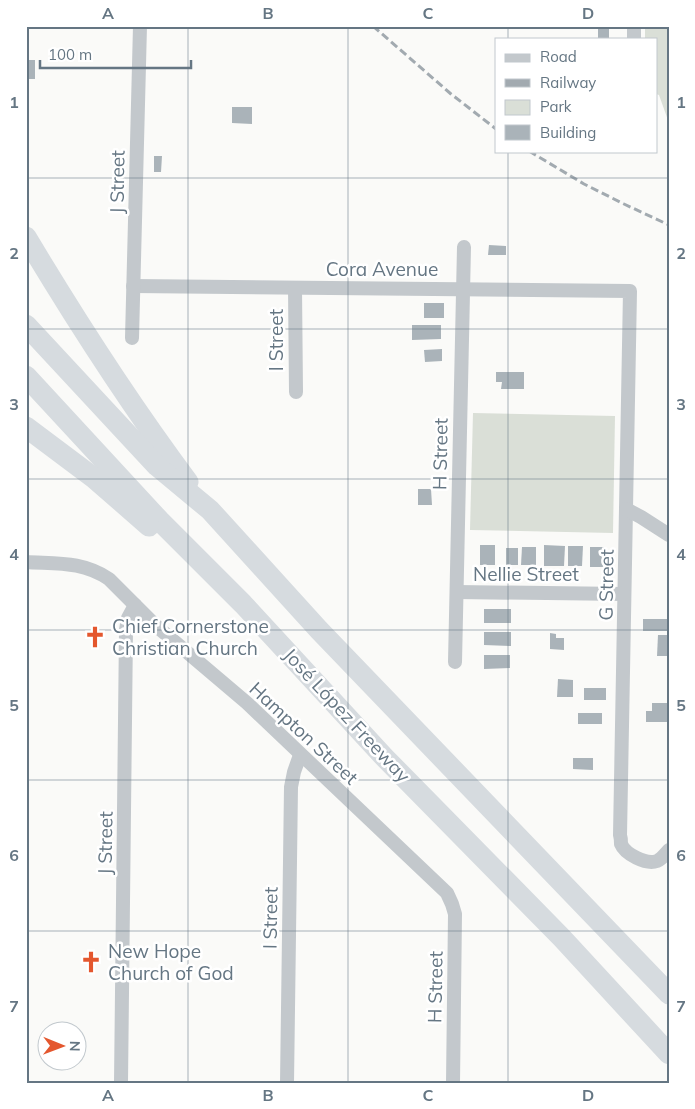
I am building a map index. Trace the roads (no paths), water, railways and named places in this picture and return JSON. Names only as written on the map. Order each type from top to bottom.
[{"type":"highway","points":[[26,238],[67,307],[116,381],[155,438],[210,510]]},
{"type":"highway","name":"José López Freeway","points":[[26,326],[157,466],[210,510],[319,630],[669,994]]},
{"type":"highway","name":"José López Freeway","points":[[26,376],[160,521],[233,594],[385,758],[562,938],[669,1054]]},
{"type":"highway","points":[[26,427],[94,478],[180,554],[233,594]]},
{"type":"street","name":"J Street","points":[[132,338],[133,286],[142,209],[145,70],[140,26]]},
{"type":"street","name":"H Street","points":[[455,662],[464,247]]},
{"type":"street","name":"Cora Avenue","points":[[133,286],[630,291]]},
{"type":"street","name":"I Street","points":[[295,288],[296,392]]},
{"type":"street","name":"G Street","points":[[630,291],[620,836],[625,849],[642,861],[657,861],[669,850]]},
{"type":"street","points":[[626,509],[669,535]]},
{"type":"street","name":"Hampton Street","points":[[26,562],[74,564],[88,567],[109,579],[155,625],[247,704],[447,893]]},
{"type":"street","name":"Nellie Street","points":[[457,592],[624,594]]},
{"type":"street","name":"J Street","points":[[121,1083],[126,630],[128,618],[135,605]]},
{"type":"street","name":"I Street","points":[[287,1083],[291,787],[300,755]]},
{"type":"street","name":"H Street","points":[[447,893],[455,914],[453,1083]]},
{"type":"railway","points":[[373,26],[451,94],[495,128]]},
{"type":"railway","points":[[531,152],[584,184],[669,225]]},
{"type":"place","name":"Chief Cornerstone Christian Church","points":[[95,637]]},
{"type":"place","name":"New Hope Church of God","points":[[91,962]]}]
